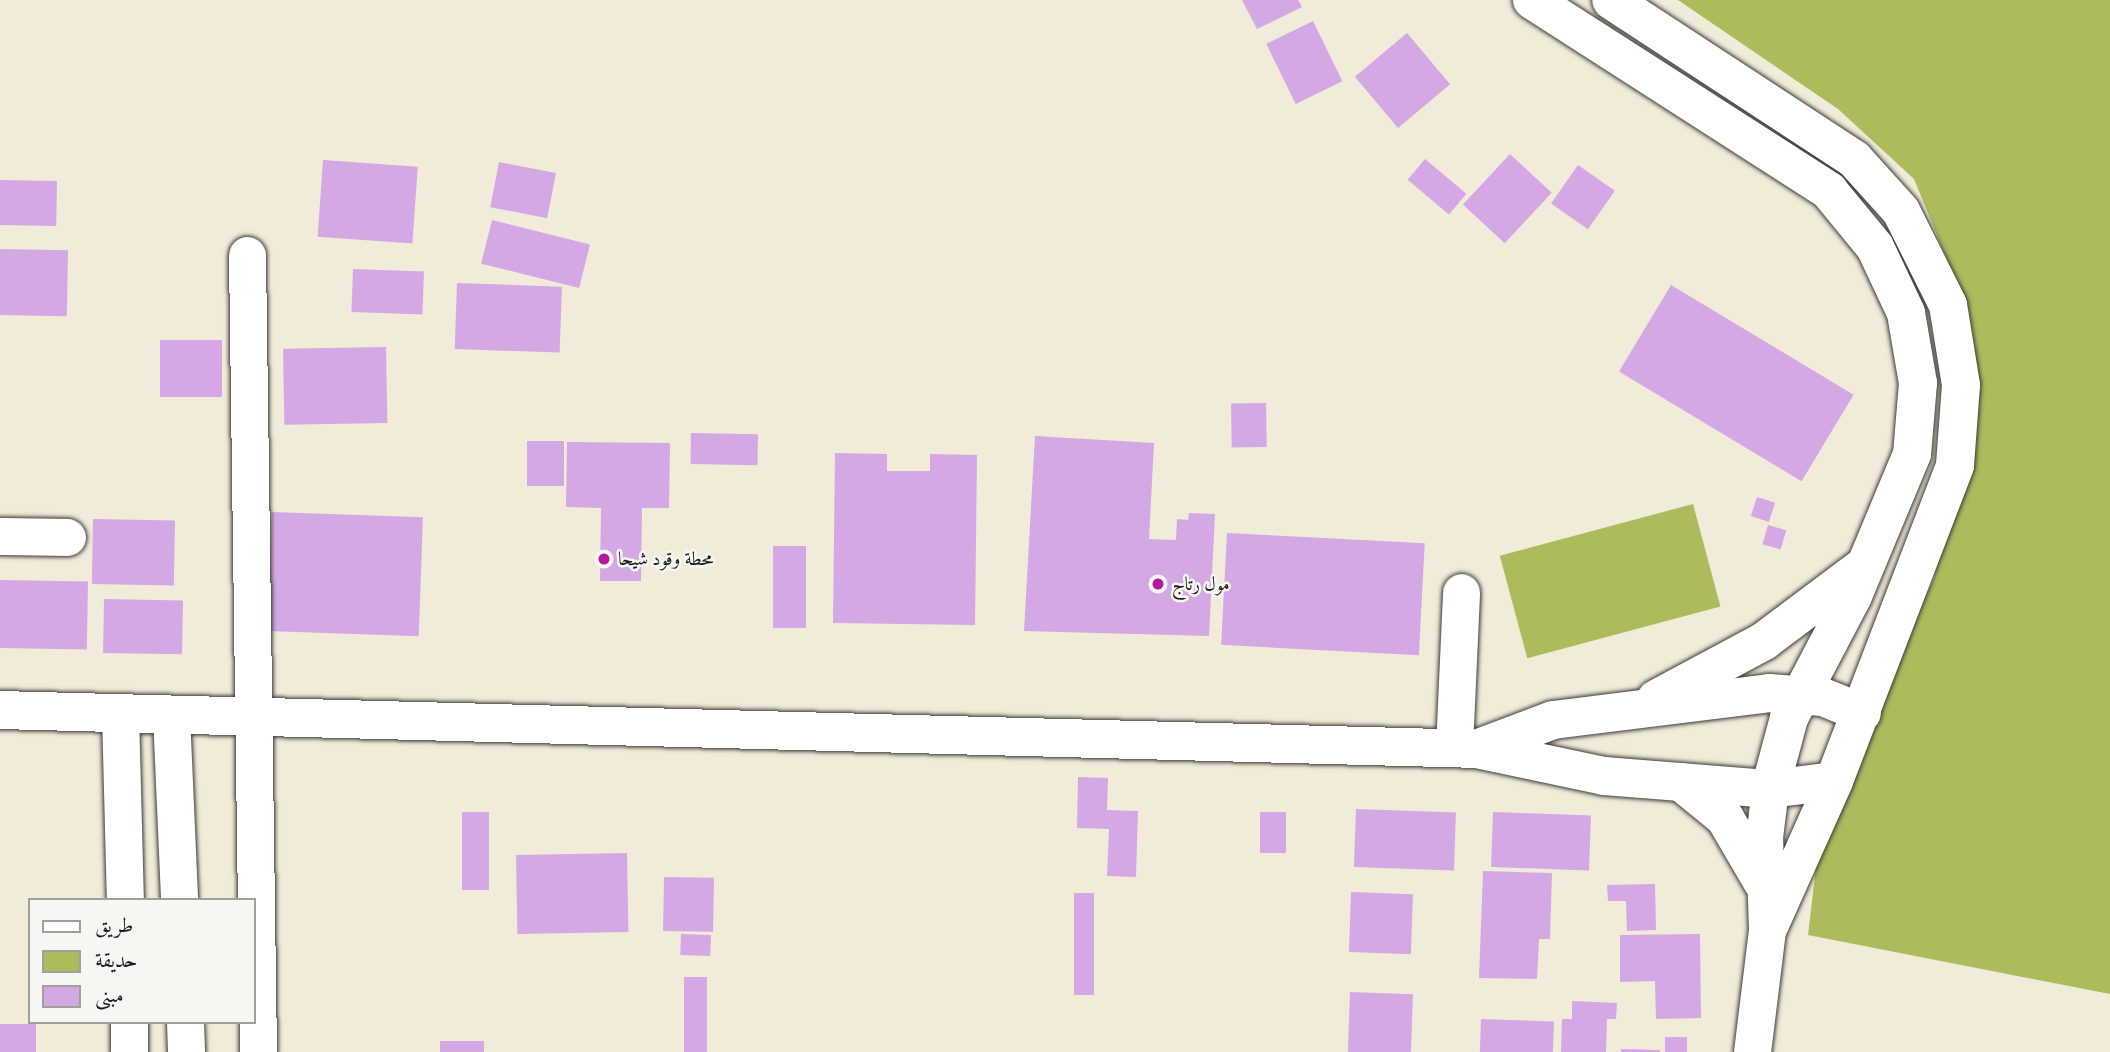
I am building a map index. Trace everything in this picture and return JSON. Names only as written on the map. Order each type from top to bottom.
[{"type":"main road","points":[[1532,0],[1800,168],[1875,247],[1914,347],[1917,418],[1902,488],[1803,693],[1788,718],[1770,789]]},
{"type":"main road","points":[[0,710],[1465,748],[1563,772],[1770,789],[1834,781],[1955,465],[1962,385],[1948,305],[1901,211],[1854,159],[1611,0]]},
{"type":"main road","points":[[1635,710],[1764,641],[1866,564]]},
{"type":"main road","points":[[1465,748],[1553,720],[1803,693],[1862,713]]},
{"type":"main road","points":[[1681,782],[1725,818],[1763,883]]},
{"type":"street","points":[[247,255],[256,898]]},
{"type":"street","points":[[0,536],[67,537]]},
{"type":"street","points":[[1461,592],[1465,748]]},
{"type":"street","points":[[120,713],[125,898]]},
{"type":"street","points":[[171,714],[179,898]]},
{"type":"street","points":[[1767,930],[1834,781]]},
{"type":"street","points":[[1752,1052],[1767,930],[1763,883],[1770,789]]},
{"type":"street","points":[[256,918],[258,1052]]},
{"type":"street","points":[[129,1024],[130,1052]]},
{"type":"street","points":[[185,1024],[186,1052]]},
{"type":"green space","points":[[1678,0],[2110,0],[2110,994],[1808,935],[1819,842],[1882,683],[1933,581],[1963,471],[1969,313],[1914,179],[1838,109]]},
{"type":"green space","points":[[1693,504],[1720,606],[1527,658],[1500,556]]},
{"type":"building","points":[[1242,0],[1298,0],[1302,7],[1257,29]]},
{"type":"building","points":[[1313,21],[1342,81],[1296,104],[1266,44]]},
{"type":"building","points":[[1407,33],[1450,84],[1398,128],[1355,77]]},
{"type":"building","points":[[1510,154],[1552,193],[1505,243],[1463,204]]},
{"type":"building","points":[[1425,159],[1466,194],[1449,214],[1408,180]]},
{"type":"building","points":[[323,160],[418,167],[412,243],[318,237]]},
{"type":"building","points":[[499,162],[556,173],[547,218],[490,207]]},
{"type":"building","points":[[1578,165],[1615,191],[1588,229],[1551,204]]},
{"type":"building","points":[[0,180],[57,181],[56,226],[0,225]]},
{"type":"building","points":[[492,220],[590,244],[579,288],[481,264]]},
{"type":"building","points":[[0,249],[68,250],[67,316],[0,315]]},
{"type":"building","points":[[353,269],[424,271],[422,314],[351,312]]},
{"type":"building","points":[[457,283],[562,287],[560,353],[455,349]]},
{"type":"building","points":[[1671,285],[1854,395],[1802,481],[1619,372]]},
{"type":"building","points":[[160,340],[222,340],[222,397],[160,397]]},
{"type":"building","points":[[386,347],[387,423],[284,425],[283,349]]},
{"type":"building","points":[[1266,403],[1267,447],[1232,448],[1231,404]]},
{"type":"building","points":[[691,433],[758,434],[757,465],[690,464]]},
{"type":"building","points":[[1035,436],[1154,443],[1149,539],[1176,540],[1177,519],[1188,520],[1189,513],[1215,514],[1209,636],[1024,631]]},
{"type":"building","points":[[527,441],[564,441],[564,486],[527,486]]},
{"type":"building","points":[[567,442],[670,443],[669,508],[642,508],[641,581],[600,581],[601,508],[566,507]]},
{"type":"building","points":[[835,453],[887,454],[887,471],[930,471],[930,454],[977,455],[975,625],[833,623]]},
{"type":"building","points":[[1757,497],[1775,503],[1769,522],[1751,516]]},
{"type":"building","points":[[272,512],[423,517],[419,636],[268,631]]},
{"type":"building","points":[[93,519],[175,520],[174,585],[92,584]]},
{"type":"building","points":[[1768,525],[1786,530],[1781,549],[1762,544]]},
{"type":"building","points":[[1227,533],[1425,543],[1419,655],[1221,645]]},
{"type":"building","points":[[773,546],[806,546],[806,628],[773,628]]},
{"type":"building","points":[[0,580],[88,582],[87,650],[0,648]]},
{"type":"building","points":[[104,599],[183,600],[182,654],[103,653]]},
{"type":"building","points":[[1078,777],[1108,778],[1107,810],[1138,811],[1136,877],[1107,876],[1109,829],[1077,828]]},
{"type":"building","points":[[1356,809],[1456,812],[1454,870],[1354,867]]},
{"type":"building","points":[[462,812],[489,812],[489,890],[462,890]]},
{"type":"building","points":[[1260,812],[1286,812],[1286,853],[1260,853]]},
{"type":"building","points":[[1493,812],[1591,815],[1589,870],[1491,867]]},
{"type":"building","points":[[627,853],[628,932],[517,934],[516,855]]},
{"type":"building","points":[[1483,871],[1552,873],[1550,939],[1539,939],[1537,979],[1479,978]]},
{"type":"building","points":[[664,877],[714,878],[713,932],[663,931]]},
{"type":"building","points":[[1655,884],[1656,930],[1627,931],[1626,901],[1608,901],[1607,885]]},
{"type":"building","points":[[1351,892],[1413,894],[1411,954],[1349,952]]},
{"type":"building","points":[[1074,893],[1094,893],[1094,995],[1074,995]]},
{"type":"building","points":[[681,934],[711,935],[710,956],[680,955]]},
{"type":"building","points":[[1700,934],[1701,1018],[1656,1019],[1655,981],[1620,982],[1620,935]]},
{"type":"building","points":[[684,977],[707,977],[707,1052],[684,1052]]},
{"type":"building","points":[[1350,992],[1413,994],[1411,1052],[1348,1052]]},
{"type":"building","points":[[1572,1001],[1617,1003],[1616,1019],[1607,1019],[1606,1052],[1561,1052],[1562,1019],[1572,1019]]},
{"type":"building","points":[[1481,1019],[1554,1022],[1553,1052],[1480,1052]]},
{"type":"building","points":[[0,1024],[36,1024],[36,1052],[0,1052]]},
{"type":"building","points":[[1665,1037],[1687,1037],[1687,1052],[1665,1052]]},
{"type":"building","points":[[440,1041],[484,1041],[484,1052],[440,1052]]},
{"type":"building","points":[[1621,1049],[1660,1050],[1660,1052],[1621,1052]]},
{"type":"place","name":"محطة وقود شيحا","points":[[604,559]]},
{"type":"place","name":"مول رتاج","points":[[1158,584]]}]
